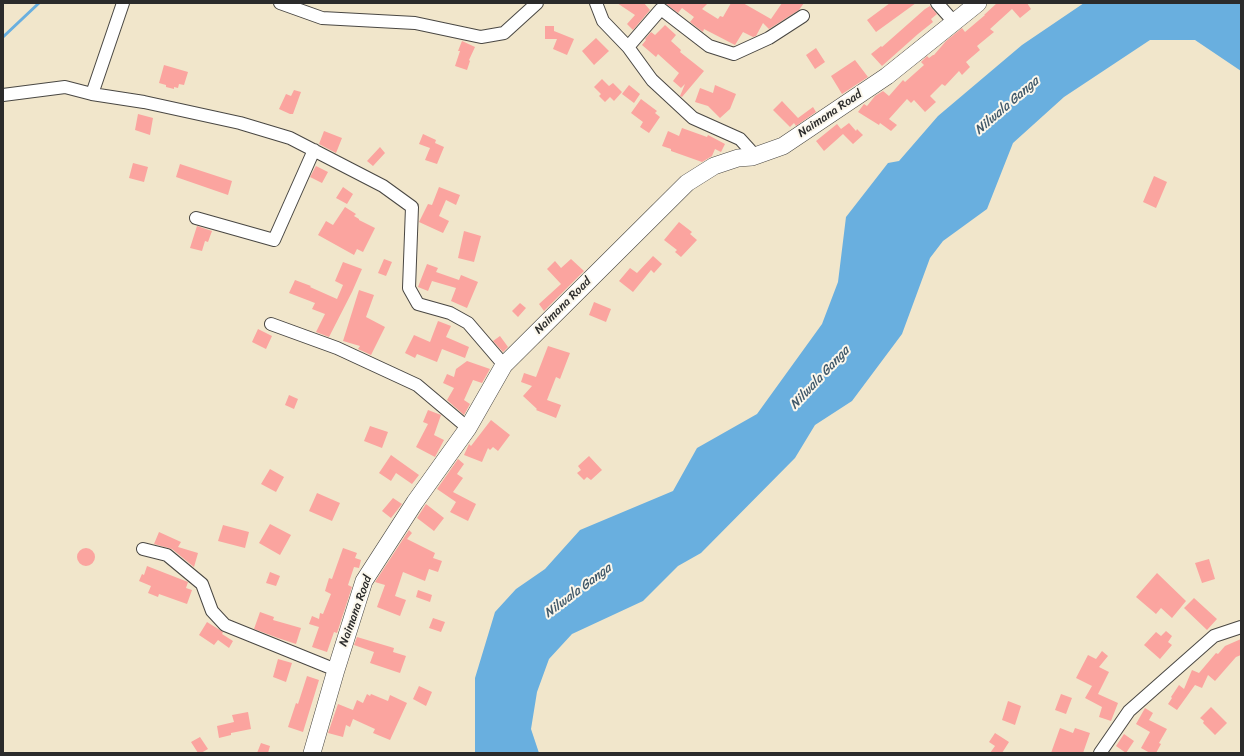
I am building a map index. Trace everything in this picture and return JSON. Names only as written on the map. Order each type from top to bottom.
[{"type":"street","points":[[92,94],[123,3]]},
{"type":"street","points":[[280,3],[322,18],[415,23],[481,38],[504,33],[537,3]]},
{"type":"street","points":[[596,3],[603,21],[628,47],[652,80],[693,118],[740,139],[750,150],[752,157]]},
{"type":"street","points":[[937,3],[954,22]]},
{"type":"street","name":"Naimana Road","points":[[312,753],[364,581],[415,502],[468,428],[504,365],[687,183],[714,166],[738,158],[752,157],[783,146],[886,76],[978,3]]},
{"type":"street","points":[[628,47],[661,9],[709,46],[734,54],[769,38],[803,16]]},
{"type":"street","points":[[3,95],[65,87],[92,94],[144,102],[240,123],[290,138],[383,186],[412,207],[409,288],[418,304],[450,312],[468,323],[504,365]]},
{"type":"street","points":[[196,218],[274,240],[314,150]]},
{"type":"street","points":[[271,324],[337,348],[417,385],[468,428]]},
{"type":"street","points":[[143,549],[167,555],[202,584],[212,611],[225,625],[336,670]]},
{"type":"street","points":[[1100,753],[1128,710],[1214,636],[1241,627]]},
{"type":"water","name":"Nilwala Ganga","points":[[1084,3],[1241,3],[1241,71],[1195,40],[1150,40],[1064,97],[1013,143],[987,209],[943,241],[930,258],[902,334],[852,401],[815,425],[795,458],[701,553],[678,566],[643,601],[572,634],[549,659],[537,692],[531,729],[539,753],[475,753],[475,678],[495,612],[516,589],[545,569],[580,530],[673,491],[697,448],[757,414],[822,324],[838,282],[846,217],[888,163],[899,161],[938,116],[1022,45]]},
{"type":"building","points":[[617,3],[644,3],[650,10],[633,30],[627,24],[635,15]]},
{"type":"building","points":[[665,3],[708,3],[702,9],[718,19],[720,16],[723,17],[731,3],[743,3],[771,19],[782,3],[804,3],[799,10],[769,29],[763,23],[756,36],[753,37],[743,32],[735,45],[704,29],[703,32],[690,22],[694,17],[682,8],[678,13]]},
{"type":"building","points":[[890,3],[916,3],[876,32],[867,20]]},
{"type":"building","points":[[997,3],[1027,3],[1031,9],[1020,18],[1012,9],[990,29],[994,32],[977,46],[980,50],[966,62],[970,67],[962,75],[959,71],[945,86],[942,84],[930,96],[936,102],[925,112],[914,100],[911,103],[907,99],[889,119],[897,125],[891,131],[880,123],[879,125],[858,112],[864,104],[867,106],[875,96],[883,91],[889,96],[903,80],[905,82],[924,65],[921,62],[927,56],[929,58],[934,55],[946,41],[962,28],[965,32]]},
{"type":"building","points":[[930,6],[937,14],[931,19],[933,22],[882,66],[871,54],[881,46],[882,47]]},
{"type":"building","points":[[665,25],[676,35],[671,41],[681,50],[680,52],[704,71],[682,97],[680,96],[685,84],[681,88],[673,81],[679,73],[658,54],[656,57],[642,45],[651,32],[655,35]]},
{"type":"building","points":[[545,26],[554,26],[554,31],[574,39],[567,55],[553,49],[557,39],[545,39]]},
{"type":"building","points":[[596,38],[609,51],[594,65],[582,51]]},
{"type":"building","points":[[462,41],[475,47],[469,60],[467,70],[455,66]]},
{"type":"building","points":[[816,48],[825,62],[815,69],[806,55]]},
{"type":"building","points":[[855,60],[868,77],[842,94],[831,76]]},
{"type":"building","points":[[164,65],[188,72],[184,85],[179,84],[178,88],[174,87],[174,89],[159,83]]},
{"type":"building","points":[[602,79],[609,86],[613,83],[622,92],[614,101],[610,97],[605,102],[599,96],[601,94],[594,87]]},
{"type":"building","points":[[629,85],[640,94],[634,103],[622,94]]},
{"type":"building","points":[[715,85],[736,94],[730,109],[720,118],[708,106],[695,102],[700,88],[713,93]]},
{"type":"building","points":[[294,90],[301,92],[293,114],[290,114],[279,109],[286,94],[291,96]]},
{"type":"building","points":[[641,99],[657,111],[655,113],[660,117],[649,133],[640,127],[643,122],[631,113]]},
{"type":"building","points":[[782,101],[798,118],[813,107],[816,112],[796,126],[794,123],[790,127],[773,110]]},
{"type":"building","points":[[138,114],[153,118],[150,135],[135,130]]},
{"type":"building","points":[[849,123],[856,131],[857,129],[863,135],[853,144],[843,134],[824,151],[816,141],[837,124],[841,129]]},
{"type":"building","points":[[682,128],[707,137],[708,135],[725,144],[721,152],[715,149],[712,156],[702,162],[671,151],[671,149],[662,146],[668,131],[679,136]]},
{"type":"building","points":[[324,131],[342,138],[336,153],[319,144]]},
{"type":"building","points":[[423,134],[436,140],[435,143],[444,147],[437,164],[425,160],[430,148],[419,144]]},
{"type":"building","points":[[380,147],[385,153],[373,166],[367,161]]},
{"type":"building","points":[[133,163],[148,167],[144,182],[129,178]]},
{"type":"building","points":[[180,164],[232,181],[228,195],[176,177]]},
{"type":"building","points":[[316,166],[328,172],[322,183],[310,177]]},
{"type":"building","points":[[1154,176],[1167,182],[1156,208],[1143,202]]},
{"type":"building","points":[[343,187],[353,194],[347,204],[336,198]]},
{"type":"building","points":[[439,187],[460,195],[456,205],[446,200],[439,216],[449,221],[443,233],[419,222],[428,204],[432,205]]},
{"type":"building","points":[[345,207],[356,214],[354,216],[359,220],[375,228],[363,252],[357,249],[354,255],[318,235],[326,221],[333,225]]},
{"type":"building","points":[[679,222],[692,232],[690,234],[697,240],[681,257],[675,252],[677,250],[664,240]]},
{"type":"building","points":[[197,226],[212,231],[208,242],[205,241],[202,251],[190,248]]},
{"type":"building","points":[[464,231],[481,236],[474,262],[458,258]]},
{"type":"building","points":[[653,256],[662,264],[654,273],[651,270],[633,292],[619,281],[630,268],[637,273]]},
{"type":"building","points":[[384,259],[392,262],[386,276],[378,273]]},
{"type":"building","points":[[571,259],[584,271],[544,311],[539,304],[561,284],[547,269],[555,261],[561,268]]},
{"type":"building","points":[[343,262],[362,269],[329,337],[316,332],[325,314],[312,309],[315,303],[289,293],[295,280],[337,299],[343,285],[335,281]]},
{"type":"building","points":[[427,264],[438,268],[436,272],[459,280],[461,275],[478,282],[467,308],[451,301],[456,288],[432,281],[428,291],[418,287]]},
{"type":"building","points":[[359,290],[374,295],[366,317],[385,327],[371,355],[358,349],[360,346],[343,341]]},
{"type":"building","points":[[594,302],[611,309],[606,322],[589,315]]},
{"type":"building","points":[[520,303],[526,308],[518,317],[512,311]]},
{"type":"building","points":[[438,321],[451,326],[446,337],[469,347],[465,358],[442,349],[437,362],[417,354],[415,358],[405,353],[414,335],[430,342]]},
{"type":"building","points":[[258,329],[272,336],[266,349],[252,342]]},
{"type":"building","points":[[500,336],[508,347],[503,352],[493,341]]},
{"type":"building","points":[[548,346],[570,353],[560,379],[556,377],[547,400],[561,405],[556,418],[536,410],[537,409],[523,396],[532,386],[521,382],[524,373],[536,377]]},
{"type":"building","points":[[467,361],[490,369],[482,383],[473,380],[464,400],[470,404],[464,415],[447,400],[454,388],[443,383],[447,374],[454,377],[456,369]]},
{"type":"building","points":[[289,395],[298,399],[294,409],[285,405]]},
{"type":"building","points":[[428,410],[441,415],[434,435],[444,440],[435,457],[416,447],[428,424],[423,422]]},
{"type":"building","points":[[491,420],[510,435],[498,451],[493,447],[490,450],[488,448],[482,462],[464,455],[469,444],[471,446]]},
{"type":"building","points":[[370,426],[388,432],[382,448],[364,441]]},
{"type":"building","points":[[391,455],[419,475],[412,484],[396,473],[391,481],[379,473]]},
{"type":"building","points":[[589,456],[602,470],[591,480],[587,477],[584,480],[577,473],[581,470],[578,466]]},
{"type":"building","points":[[458,459],[464,464],[457,474],[463,478],[453,492],[476,504],[468,521],[450,512],[456,502],[437,489]]},
{"type":"building","points":[[270,469],[284,477],[276,492],[261,484]]},
{"type":"building","points":[[317,493],[340,503],[332,521],[309,511]]},
{"type":"building","points":[[393,498],[402,504],[391,518],[382,511]]},
{"type":"building","points":[[426,504],[444,518],[434,531],[417,518]]},
{"type":"building","points":[[270,524],[291,535],[280,555],[259,543]]},
{"type":"building","points":[[223,525],[249,532],[245,548],[218,541]]},
{"type":"building","points":[[409,530],[412,533],[407,539],[435,553],[433,558],[442,561],[438,572],[429,569],[425,581],[403,572],[395,596],[406,600],[400,616],[377,607],[385,585],[375,582]]},
{"type":"building","points":[[159,532],[181,542],[178,547],[198,553],[194,567],[172,549],[154,544]]},
{"type":"building","points":[[82,548],[90,548],[95,553],[93,564],[90,566],[82,566],[77,561],[77,553]]},
{"type":"building","points":[[343,548],[357,553],[355,558],[361,560],[359,568],[354,567],[348,585],[352,587],[337,633],[334,632],[327,652],[312,647],[319,627],[309,624],[312,616],[319,619],[320,613],[323,614],[331,594],[325,591],[329,578],[332,579]]},
{"type":"building","points":[[1209,559],[1215,579],[1202,583],[1195,563]]},
{"type":"building","points":[[147,566],[188,582],[186,588],[192,590],[187,604],[159,594],[158,597],[148,593],[151,586],[139,581],[142,574],[144,575]]},
{"type":"building","points":[[270,572],[280,576],[276,586],[266,583]]},
{"type":"building","points":[[1157,573],[1186,601],[1172,618],[1161,608],[1156,614],[1136,597]]},
{"type":"building","points":[[418,590],[432,595],[430,602],[416,597]]},
{"type":"building","points":[[1194,598],[1217,619],[1207,630],[1184,608]]},
{"type":"building","points":[[260,612],[274,617],[273,620],[301,628],[296,644],[254,629]]},
{"type":"building","points":[[433,618],[445,622],[441,632],[429,628]]},
{"type":"building","points":[[207,622],[223,632],[222,634],[233,641],[229,648],[218,640],[214,645],[199,635]]},
{"type":"building","points":[[1166,631],[1172,636],[1168,642],[1172,645],[1160,659],[1144,645],[1156,632],[1161,636]]},
{"type":"building","points":[[357,637],[394,648],[393,652],[406,656],[400,673],[370,663],[374,652],[354,645]]},
{"type":"building","points":[[1241,639],[1241,655],[1236,657],[1215,681],[1208,675],[1202,688],[1195,685],[1177,710],[1168,704],[1179,685],[1184,689],[1192,670],[1199,673],[1216,653],[1218,654],[1225,646]]},
{"type":"building","points":[[1102,651],[1108,656],[1099,667],[1109,672],[1098,694],[1118,703],[1111,721],[1099,717],[1102,707],[1085,698],[1092,686],[1076,678],[1088,655],[1096,659]]},
{"type":"building","points":[[278,659],[292,663],[286,682],[273,677]]},
{"type":"building","points":[[307,676],[319,680],[303,732],[288,727],[296,703],[298,704]]},
{"type":"building","points":[[419,686],[432,692],[426,706],[413,699]]},
{"type":"building","points":[[367,694],[370,696],[371,694],[388,701],[390,695],[407,703],[390,740],[373,733],[375,729],[353,719],[350,727],[346,725],[343,737],[328,733],[338,704],[353,710],[357,700],[363,703]]},
{"type":"building","points":[[1061,694],[1072,698],[1066,714],[1055,710]]},
{"type":"building","points":[[1008,701],[1021,706],[1015,725],[1002,720]]},
{"type":"building","points":[[1211,707],[1227,723],[1215,735],[1200,718]]},
{"type":"building","points":[[1145,708],[1153,713],[1149,720],[1167,729],[1159,743],[1161,744],[1156,753],[1150,753],[1141,748],[1150,732],[1136,724]]},
{"type":"building","points":[[248,712],[251,729],[231,733],[231,735],[219,738],[217,726],[234,722],[232,715]]},
{"type":"building","points":[[1060,728],[1073,733],[1075,728],[1090,733],[1083,753],[1051,753]]},
{"type":"building","points":[[995,733],[1009,742],[1002,753],[990,753],[995,746],[989,742]]},
{"type":"building","points":[[1124,734],[1134,741],[1126,753],[1116,746]]},
{"type":"building","points":[[200,737],[208,749],[198,753],[191,742]]},
{"type":"building","points":[[261,743],[270,746],[268,753],[257,753]]},
{"type":"waterway","points":[[3,37],[39,3]]}]
